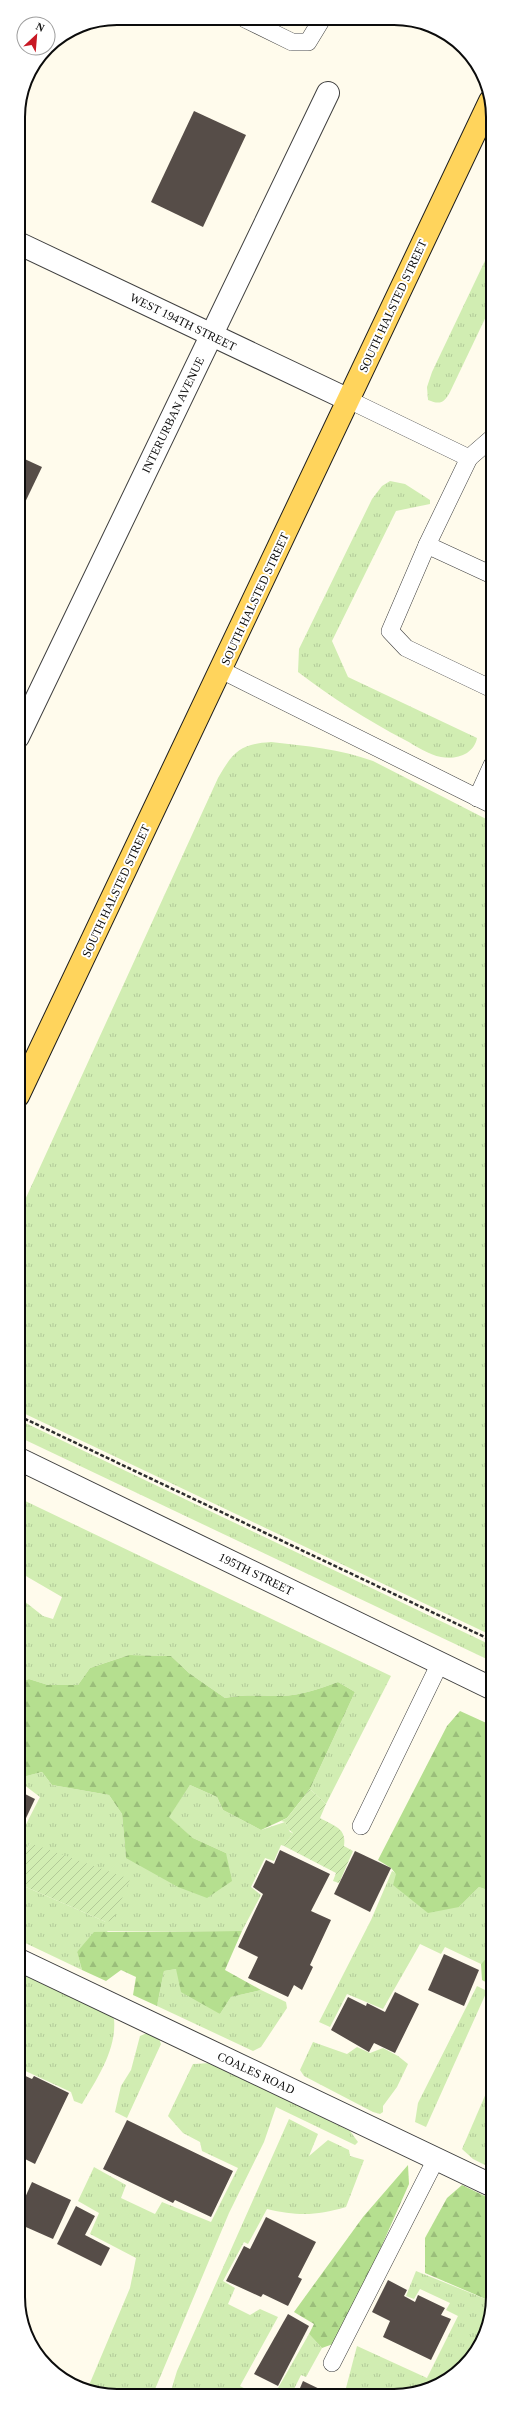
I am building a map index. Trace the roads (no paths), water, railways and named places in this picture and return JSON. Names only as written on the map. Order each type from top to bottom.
[{"type":"main road","name":"SOUTH HALSTED STREET","points":[[25,1081],[485,111]]},
{"type":"street","name":"INTERURBAN AVENUE","points":[[25,722],[328,93]]},
{"type":"street","name":"WEST 194TH STREET","points":[[25,246],[211,336],[349,400]]},
{"type":"street","name":"195TH STREET","points":[[25,1462],[486,1686]]},
{"type":"street","name":"COALES ROAD","points":[[25,1963],[486,2183]]},
{"type":"lane","points":[[257,25],[292,42],[308,42],[318,25]]},
{"type":"lane","points":[[349,400],[469,458]]},
{"type":"lane","points":[[486,443],[469,458],[390,631],[406,648],[486,686]]},
{"type":"lane","points":[[428,545],[486,572]]},
{"type":"lane","points":[[221,670],[486,802]]},
{"type":"lane","points":[[477,798],[486,778]]},
{"type":"lane","points":[[360,1826],[440,1663]]},
{"type":"lane","points":[[332,2363],[436,2159]]}]
